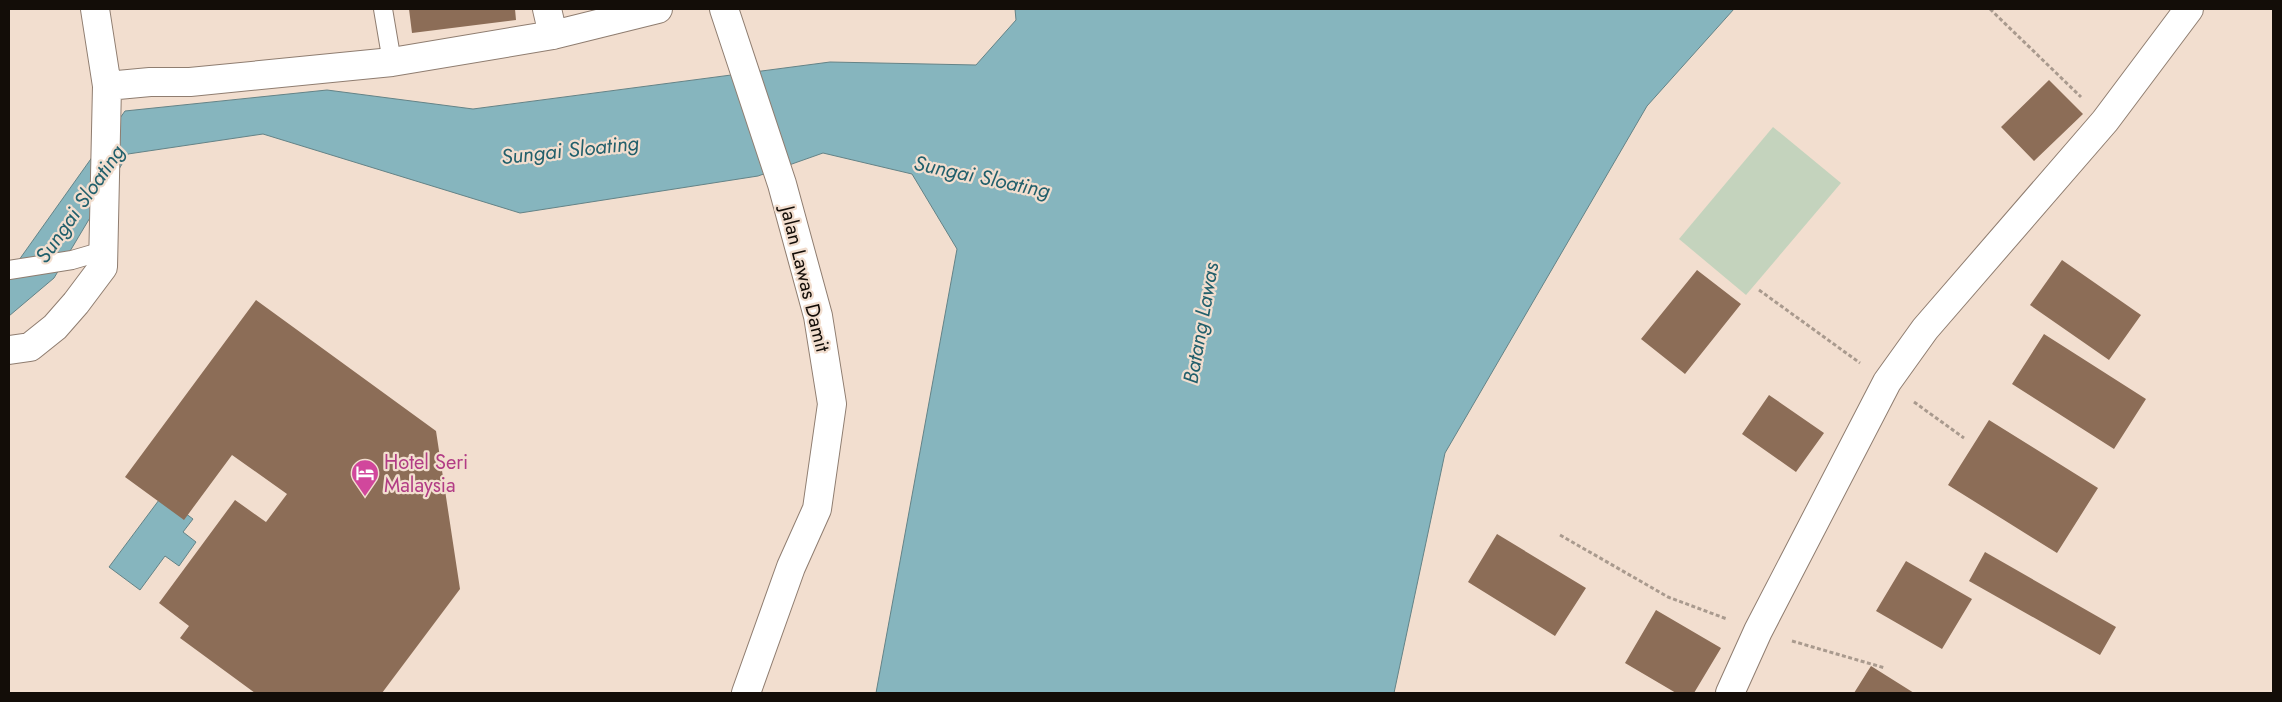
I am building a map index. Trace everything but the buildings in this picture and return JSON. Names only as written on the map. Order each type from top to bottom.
[{"type":"street","points":[[19,349],[55,327],[103,267],[107,88],[95,9]]},
{"type":"street","points":[[547,9],[552,35]]},
{"type":"street","points":[[107,88],[150,82],[190,82],[392,62],[552,35],[658,9]]},
{"type":"street","name":"Jalan Lawas Damit","points":[[724,9],[782,184],[818,316],[832,404],[817,508],[792,567],[746,693]]},
{"type":"street","points":[[1730,693],[1758,631],[1887,382],[1931,321],[2105,120],[2189,9]]},
{"type":"lane","points":[[383,9],[392,62]]},
{"type":"lane","points":[[16,269],[72,260],[103,249]]},
{"type":"path","points":[[1990,9],[2105,120]]},
{"type":"path","points":[[1560,536],[1668,597],[1758,631],[1885,668]]},
{"type":"green space","points":[[1773,127],[1841,183],[1746,295],[1679,239]]},
{"type":"water","points":[[1015,9],[1734,9],[1647,106],[1445,453],[1394,693],[876,693],[957,249],[912,174],[823,153],[758,176],[520,213],[263,134],[128,154],[54,278],[9,316],[9,274],[125,111],[327,90],[473,109],[830,62],[976,65],[1016,20]]},
{"type":"water","points":[[162,496],[193,519],[183,532],[196,542],[179,566],[165,556],[140,590],[109,567]]},
{"type":"place","name":"Hotel Seri Malaysia","points":[[365,497]]},
{"type":"water label","name":"Sungai Sloating","points":[[570,150]]},
{"type":"water label","name":"Sungai Sloating","points":[[982,177]]},
{"type":"water label","name":"Sungai Sloating","points":[[80,204]]},
{"type":"water label","name":"Batang Lawas","points":[[1201,323]]}]
